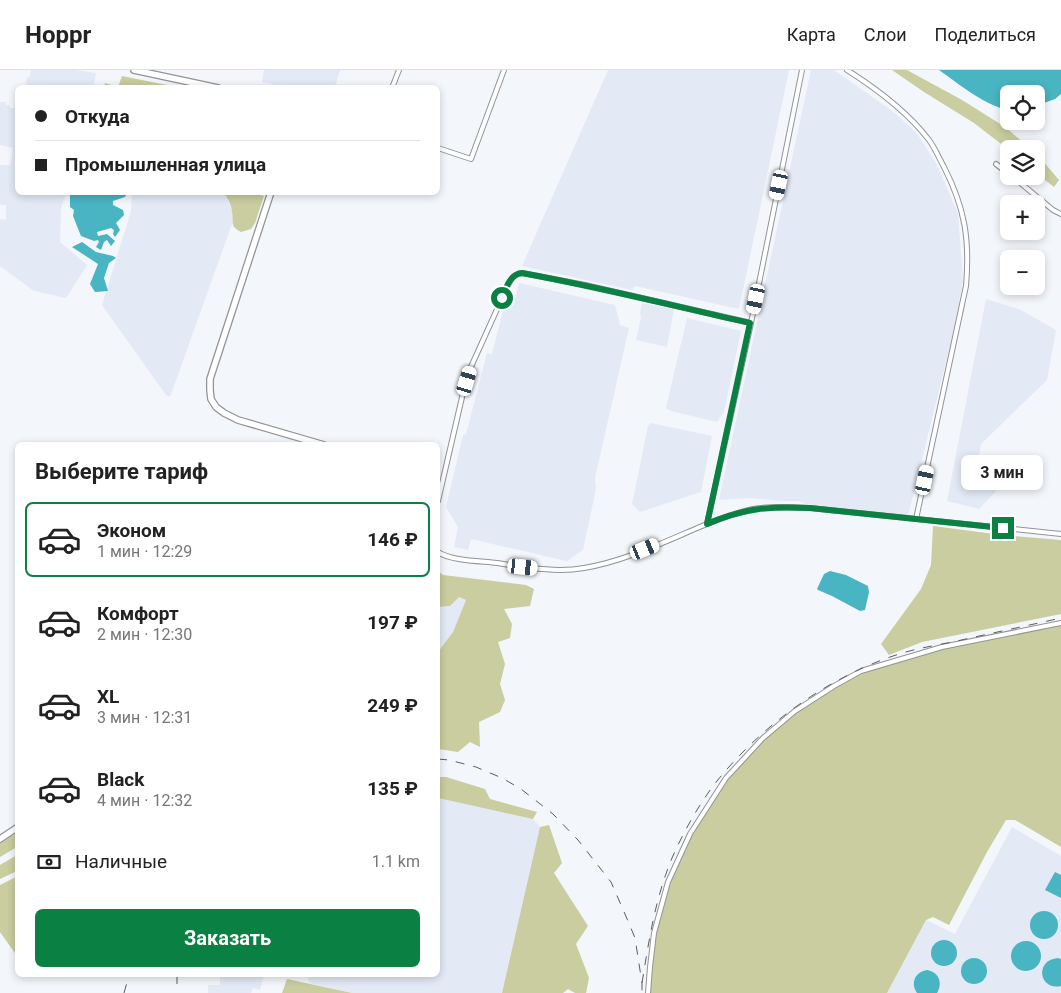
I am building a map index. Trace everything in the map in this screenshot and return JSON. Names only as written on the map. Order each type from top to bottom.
[{"type":"street","points":[[134,70],[204,85]]},
{"type":"street","points":[[393,85],[399,70]]},
{"type":"street","points":[[440,149],[471,159],[504,70]]},
{"type":"street","points":[[707,524],[802,70]]},
{"type":"street","points":[[847,70],[894,103],[929,140],[952,182],[962,209],[964,221],[968,248],[966,286],[916,519]]},
{"type":"street","points":[[996,164],[1000,167]]},
{"type":"street","points":[[1023,185],[1053,210],[1061,214]]},
{"type":"street","points":[[270,195],[210,379],[211,399],[216,407],[238,420],[314,442]]},
{"type":"street","points":[[440,488],[470,369],[508,284],[512,277],[517,274],[522,273],[585,285],[750,323]]},
{"type":"street","points":[[440,557],[552,570],[582,569],[628,556],[732,515],[778,506],[1061,534]]},
{"type":"street","points":[[440,553],[447,557]]},
{"type":"street","points":[[648,993],[654,933],[668,882],[690,834],[726,778],[763,738],[795,711],[862,670],[942,648],[1061,623]]},
{"type":"street","points":[[0,839],[15,830]]},
{"type":"shaded area","points":[[31,70],[75,70],[96,73],[94,84],[97,85],[27,85],[27,77],[29,78]]},
{"type":"shaded area","points":[[264,70],[340,70],[336,85],[274,85],[262,82]]},
{"type":"shaded area","points":[[608,70],[789,70],[739,309],[635,286],[632,290],[522,266]]},
{"type":"shaded area","points":[[811,70],[834,70],[891,110],[908,125],[918,135],[936,163],[958,213],[963,279],[956,321],[908,516],[806,504],[799,501],[751,498],[719,500]]},
{"type":"shaded area","points":[[0,102],[6,102],[6,105],[10,105],[10,108],[15,108],[15,195],[65,195],[61,208],[60,242],[87,265],[66,298],[34,291],[0,266],[0,219],[6,220],[6,205],[0,205],[0,165],[10,165],[13,148],[0,145]]},
{"type":"shaded area","points":[[132,195],[225,195],[232,210],[232,224],[170,397],[166,395],[102,305],[131,211]]},
{"type":"shaded area","points":[[519,283],[615,305],[620,325],[629,328],[595,478],[596,489],[583,550],[567,561],[471,539],[468,550],[454,547],[458,527],[446,507],[463,435],[466,434],[487,353],[492,354],[506,299],[515,300]]},
{"type":"shaded area","points":[[986,299],[1019,309],[1056,330],[1047,380],[981,444],[976,471],[996,491],[979,509],[947,501]]},
{"type":"shaded area","points":[[642,303],[674,309],[667,347],[636,340]]},
{"type":"shaded area","points":[[687,318],[741,331],[724,412],[717,422],[671,411],[666,408]]},
{"type":"shaded area","points":[[651,423],[712,436],[701,492],[640,512],[632,504],[648,426]]},
{"type":"shaded area","points":[[459,597],[466,600],[453,632],[440,649],[440,607],[450,606]]},
{"type":"shaded area","points":[[440,798],[533,819],[540,827],[502,993],[352,993],[309,983],[308,977],[440,977]]},
{"type":"shaded area","points":[[1012,827],[1061,856],[1061,993],[887,993],[926,920],[955,934]]},
{"type":"shaded area","points":[[220,977],[263,977],[260,990],[253,988],[251,993],[208,993],[208,985],[220,985]]},
{"type":"green space","points":[[892,70],[907,70],[962,100],[1000,124],[1000,130],[1009,130],[1020,140],[1000,140],[1000,143],[974,123]]},
{"type":"green space","points":[[122,76],[167,85],[119,85]]},
{"type":"green space","points":[[1045,164],[1059,180],[1054,187],[1045,180]]},
{"type":"green space","points":[[225,195],[264,196],[255,223],[251,229],[241,232],[233,226],[229,202]]},
{"type":"green space","points":[[933,526],[1061,540],[1061,614],[922,642],[889,655],[881,644],[921,589],[931,565]]},
{"type":"green space","points":[[440,573],[443,575],[526,585],[534,589],[530,606],[504,609],[512,624],[510,638],[498,642],[505,664],[500,684],[505,700],[500,712],[479,722],[480,747],[470,742],[458,752],[440,749],[440,649],[453,632],[466,600],[459,597],[450,606],[440,607]]},
{"type":"green space","points":[[1061,623],[1061,847],[1015,820],[1006,820],[949,925],[933,917],[926,920],[887,993],[648,993],[654,933],[668,882],[690,834],[726,778],[763,738],[795,711],[861,671],[942,647]]},
{"type":"green space","points":[[440,777],[446,777],[485,789],[490,799],[537,812],[533,819],[440,798]]},
{"type":"green space","points":[[549,825],[562,863],[554,873],[588,926],[576,944],[589,978],[586,993],[575,993],[568,989],[563,993],[502,993],[540,827]]},
{"type":"green space","points":[[15,834],[15,848],[0,857],[0,843]]},
{"type":"green space","points":[[15,856],[15,872],[0,879],[0,865]]},
{"type":"green space","points":[[15,878],[15,953],[0,932],[0,885]]},
{"type":"green space","points":[[287,979],[352,993],[282,993]]},
{"type":"water","points":[[939,70],[1061,70],[1061,94],[1055,99],[1045,103],[1045,85],[1000,85],[1000,108],[964,88]]},
{"type":"water","points":[[70,195],[126,195],[113,201],[113,205],[123,210],[124,215],[116,223],[120,230],[115,237],[113,234],[114,230],[111,228],[97,232],[98,236],[107,234],[115,241],[111,246],[107,240],[104,242],[101,250],[96,247],[99,242],[98,240],[94,241],[81,236],[73,216],[74,210],[70,207]]},
{"type":"water","points":[[82,242],[96,252],[116,258],[109,263],[104,278],[108,291],[95,292],[90,284],[98,264],[72,247]]},
{"type":"water","points":[[830,571],[846,575],[868,586],[869,592],[865,610],[860,611],[817,589],[824,574]]},
{"type":"water","points":[[1055,872],[1061,875],[1061,898],[1045,890]]},
{"type":"water","points":[[1044,911],[1054,915],[1058,925],[1054,935],[1044,939],[1034,935],[1030,925],[1034,915]]},
{"type":"water","points":[[944,940],[953,944],[957,953],[953,962],[944,966],[935,962],[931,953],[935,944]]},
{"type":"water","points":[[1026,941],[1036,946],[1041,956],[1036,966],[1026,971],[1016,966],[1011,956],[1016,946]]},
{"type":"water","points":[[974,958],[984,961],[987,971],[984,981],[974,984],[964,981],[961,971],[964,961]]},
{"type":"water","points":[[1061,959],[1061,986],[1054,986],[1048,984],[1042,975],[1045,964],[1050,960]]},
{"type":"water","points":[[927,970],[939,978],[939,989],[937,993],[917,993],[914,985],[915,978],[919,973]]},
{"type":"railway","points":[[642,983],[657,904],[666,873],[681,839],[713,786],[731,764],[773,724],[796,706],[846,676],[899,654],[1061,618]]},
{"type":"railway","points":[[440,759],[476,767],[502,778],[521,789],[553,814],[578,840],[611,882],[628,921],[635,938],[642,993]]},
{"type":"railway","points":[[124,993],[128,977]]},
{"type":"railway","points":[[177,977],[177,993]]},
{"type":"route","points":[[502,298],[512,277],[522,273],[628,294],[659,303],[750,323],[707,524],[752,510],[786,506],[1003,528]]}]
